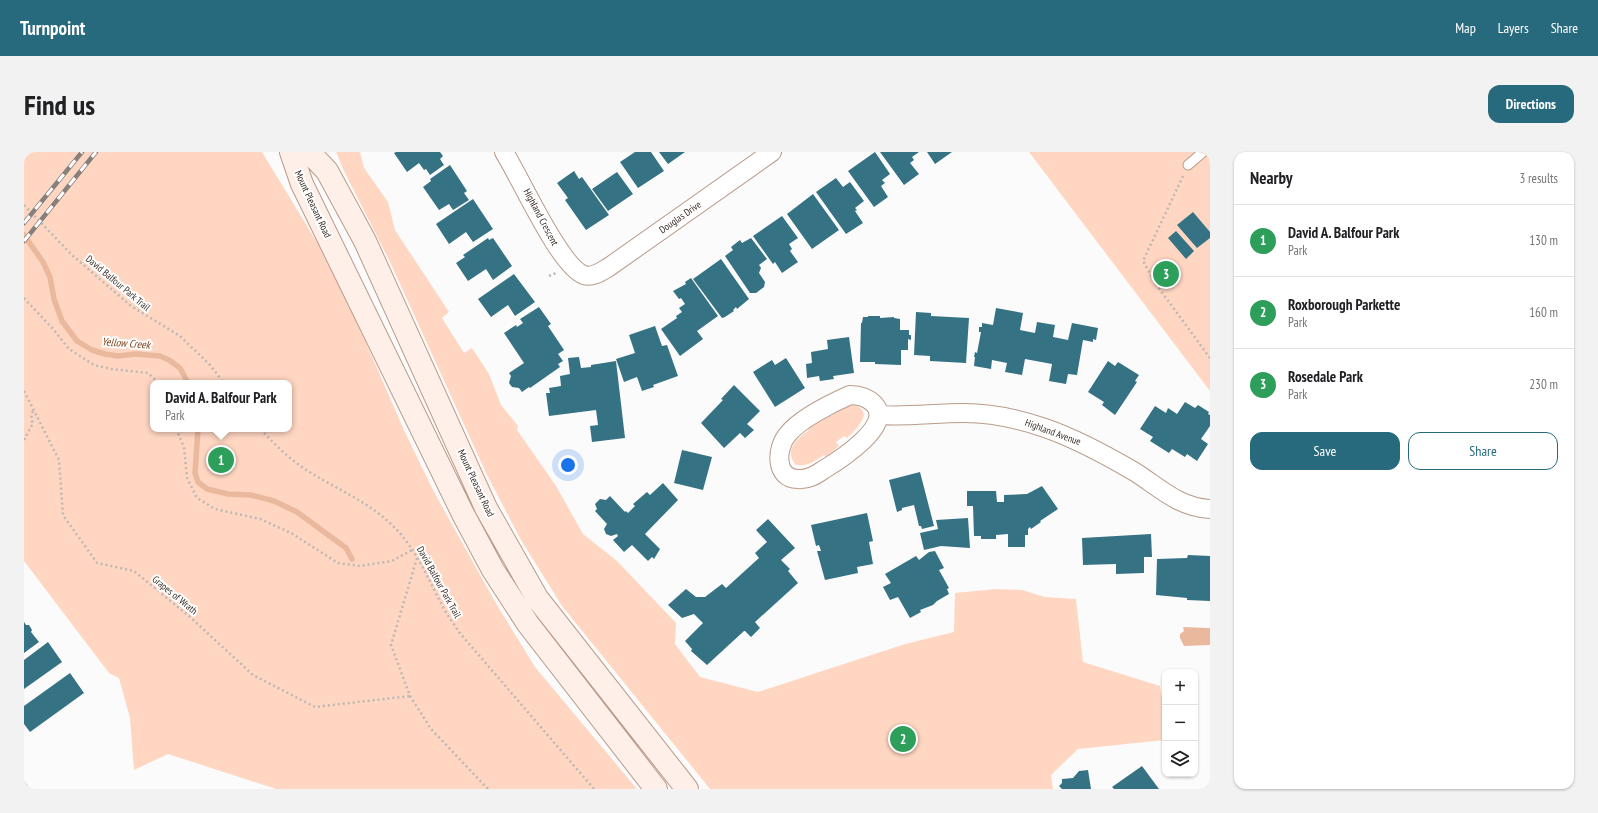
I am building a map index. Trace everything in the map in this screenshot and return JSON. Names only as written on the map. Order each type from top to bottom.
[{"type":"main road","name":"Mount Pleasant Road","points":[[291,152],[302,184],[463,514],[493,570],[528,624],[656,789]]},
{"type":"main road","name":"Mount Pleasant Road","points":[[309,152],[327,171],[365,241],[486,508],[538,598],[687,789]]},
{"type":"street","name":"Highland Crescent","points":[[504,152],[558,249],[570,266],[576,271],[585,275]]},
{"type":"street","name":"Douglas Drive","points":[[585,275],[595,274],[609,267],[772,152]]},
{"type":"street","points":[[850,395],[859,395],[876,406],[879,415],[878,423],[872,432],[844,456],[820,472],[808,478],[797,479],[788,476],[783,471],[779,456],[782,442],[798,424],[834,402],[850,395]]},
{"type":"street","name":"Highland Avenue","points":[[879,415],[901,417],[965,413],[1009,418],[1044,427],[1074,439],[1102,453],[1136,473],[1172,498],[1187,505],[1210,509]]},
{"type":"lane","points":[[1188,165],[1203,152]]},
{"type":"path","points":[[1188,165],[1143,261],[1158,287],[1210,358]]},
{"type":"path","name":"David Balfour Park Trail","points":[[24,205],[72,255],[126,302],[154,322],[180,336],[210,365],[222,380]]},
{"type":"path","points":[[24,298],[53,329],[69,349],[94,365],[112,369],[148,373],[155,380]]},
{"type":"path","name":"Grapes of Wrath","points":[[24,391],[59,460],[63,515],[97,563],[134,571],[189,616],[253,675],[315,707],[355,704],[410,696]]},
{"type":"path","points":[[24,440],[33,423],[31,419],[33,409]]},
{"type":"path","points":[[177,432],[184,447],[186,478],[197,498],[215,509],[260,519],[291,533],[338,562],[360,566],[392,561],[412,550]]},
{"type":"path","name":"David Balfour Park Trail","points":[[264,432],[272,442],[305,468],[379,514],[394,526],[418,558],[443,608],[459,632],[594,789]]},
{"type":"path","points":[[418,558],[391,645],[410,696],[431,729],[488,789]]},
{"type":"shaded area","points":[[24,152],[262,152],[318,244],[352,311],[404,430],[433,490],[494,600],[535,667],[637,789],[276,789],[168,754],[134,770],[130,718],[119,678],[109,673],[24,561]]},
{"type":"shaded area","points":[[336,152],[360,152],[364,168],[388,202],[395,230],[449,312],[442,318],[464,353],[472,348],[489,374],[501,405],[518,426],[517,430],[556,486],[583,534],[617,561],[676,623],[675,644],[700,677],[758,692],[905,644],[954,632],[955,593],[996,589],[1022,590],[1045,597],[1076,599],[1083,662],[1160,686],[1162,699],[1162,740],[1078,749],[1051,775],[1053,789],[710,789],[562,606],[521,540],[487,475],[390,262]]},
{"type":"shaded area","points":[[1029,152],[1210,152],[1210,391]]},
{"type":"shaded area","points":[[854,405],[860,408],[864,416],[859,426],[847,438],[844,436],[836,442],[839,446],[826,457],[824,455],[807,464],[796,465],[792,460],[791,450],[796,441],[809,430],[808,428],[829,414],[831,416],[846,407]]},
{"type":"shaded area","points":[[1183,627],[1210,628],[1210,645],[1184,646],[1180,638],[1180,634],[1184,631]]},
{"type":"building","points":[[440,152],[443,156],[440,159],[444,165],[430,175],[419,163],[407,172],[394,153]]},
{"type":"building","points":[[635,152],[651,152],[664,171],[638,188],[620,162]]},
{"type":"building","points":[[659,152],[685,152],[668,164]]},
{"type":"building","points":[[875,152],[890,174],[882,180],[885,183],[881,186],[888,197],[874,207],[848,171]]},
{"type":"building","points":[[880,152],[919,152],[912,157],[914,160],[910,163],[919,174],[904,185]]},
{"type":"building","points":[[927,152],[952,152],[935,164]]},
{"type":"building","points":[[450,165],[467,191],[464,193],[469,200],[453,210],[449,204],[439,210],[423,187],[431,181],[430,179]]},
{"type":"building","points":[[574,171],[579,179],[582,177],[609,215],[586,230],[565,200],[568,198],[557,183]]},
{"type":"building","points":[[617,172],[633,194],[608,211],[592,189]]},
{"type":"building","points":[[836,178],[843,187],[850,182],[864,201],[855,208],[857,210],[855,211],[863,223],[846,234],[816,192]]},
{"type":"building","points":[[813,194],[839,230],[812,249],[787,214]]},
{"type":"building","points":[[473,199],[493,229],[473,242],[466,232],[449,244],[436,224]]},
{"type":"building","points":[[1193,212],[1210,232],[1210,238],[1197,248],[1177,225]]},
{"type":"building","points":[[782,216],[798,238],[789,244],[792,249],[790,251],[798,262],[782,273],[775,262],[773,264],[753,236]]},
{"type":"building","points":[[1176,231],[1194,251],[1186,259],[1168,238]]},
{"type":"building","points":[[488,238],[489,240],[493,238],[512,266],[493,280],[486,269],[468,281],[456,263],[465,257],[463,255]]},
{"type":"building","points":[[751,238],[767,259],[759,265],[761,268],[759,273],[765,282],[764,287],[756,293],[750,293],[725,256],[733,250],[731,247],[740,240],[742,243]]},
{"type":"building","points":[[721,259],[749,299],[737,309],[736,307],[733,310],[734,311],[722,318],[693,279]]},
{"type":"building","points":[[514,274],[535,302],[515,316],[508,305],[491,317],[478,299]]},
{"type":"building","points":[[691,278],[718,316],[697,331],[703,339],[680,356],[661,329],[677,318],[676,316],[682,312],[679,308],[685,304],[673,291],[686,284],[685,282]]},
{"type":"building","points":[[539,307],[551,324],[548,326],[564,350],[558,354],[563,361],[558,364],[560,367],[522,392],[519,388],[512,387],[509,383],[511,376],[509,373],[524,363],[504,333],[516,325],[517,327],[523,323],[520,319]]},
{"type":"building","points":[[996,308],[1023,313],[1020,330],[1035,333],[1037,322],[1055,325],[1053,337],[1068,340],[1072,323],[1098,328],[1096,340],[1093,339],[1093,342],[1083,340],[1077,375],[1068,374],[1066,384],[1049,381],[1052,364],[1025,359],[1022,375],[1005,372],[1007,363],[992,360],[991,369],[974,366],[975,352],[977,353],[981,332],[979,332],[979,327],[982,327],[982,323],[993,325]]},
{"type":"building","points":[[916,312],[931,313],[931,316],[969,318],[966,363],[930,361],[930,356],[914,355]]},
{"type":"building","points":[[880,316],[880,318],[894,317],[900,319],[900,330],[909,330],[911,340],[908,339],[908,350],[901,350],[901,365],[860,362],[861,323],[863,317]]},
{"type":"building","points":[[655,326],[662,346],[667,345],[678,376],[653,385],[654,387],[642,391],[637,377],[624,382],[616,359],[635,353],[629,335]]},
{"type":"building","points":[[849,337],[854,373],[833,376],[834,379],[820,381],[819,376],[807,378],[806,364],[812,363],[811,352],[828,349],[827,340]]},
{"type":"building","points":[[579,357],[581,368],[616,361],[625,438],[592,442],[590,426],[598,425],[596,410],[549,416],[546,393],[550,393],[549,388],[561,386],[560,376],[570,374],[568,358]]},
{"type":"building","points":[[786,358],[805,388],[775,407],[753,372],[772,360],[775,365]]},
{"type":"building","points":[[1108,361],[1115,366],[1118,362],[1139,375],[1135,381],[1137,382],[1115,415],[1102,405],[1104,402],[1088,392]]},
{"type":"building","points":[[734,385],[760,411],[747,424],[754,430],[745,438],[740,433],[724,448],[701,423],[723,400],[721,399]]},
{"type":"building","points":[[1185,402],[1195,408],[1198,405],[1209,412],[1208,414],[1210,415],[1210,426],[1201,439],[1208,444],[1197,461],[1187,454],[1185,457],[1172,449],[1169,453],[1150,441],[1153,437],[1140,429],[1155,406],[1166,413],[1168,408],[1177,414]]},
{"type":"building","points":[[682,450],[712,457],[703,490],[674,483]]},
{"type":"building","points":[[920,472],[934,526],[922,529],[921,526],[919,526],[914,505],[902,508],[902,510],[897,512],[889,480]]},
{"type":"building","points":[[663,483],[678,500],[645,534],[660,549],[654,559],[652,557],[648,561],[632,545],[624,552],[613,540],[618,536],[617,534],[611,536],[606,534],[604,529],[607,524],[595,511],[597,509],[595,504],[600,499],[606,500],[610,496],[625,512],[626,511],[628,513],[635,506],[633,504],[647,492],[650,495]]},
{"type":"building","points":[[1042,486],[1058,509],[1031,529],[1030,527],[1028,529],[1028,535],[1025,535],[1025,547],[1008,547],[1008,534],[996,535],[996,539],[981,539],[981,536],[974,536],[973,506],[967,506],[967,491],[996,491],[997,502],[1004,502],[1004,495],[1027,494]]},
{"type":"building","points":[[867,513],[873,541],[869,542],[873,564],[857,567],[858,573],[825,580],[817,551],[821,551],[819,545],[816,546],[811,525]]},
{"type":"building","points":[[968,518],[970,548],[941,546],[924,550],[920,533],[938,529],[936,520]]},
{"type":"building","points":[[768,519],[795,548],[781,560],[790,569],[788,571],[798,583],[755,622],[760,628],[751,637],[744,631],[707,665],[691,651],[692,649],[685,641],[703,623],[694,614],[682,618],[668,605],[686,589],[696,597],[705,597],[722,584],[726,588],[759,558],[755,553],[767,542],[756,530]]},
{"type":"building","points":[[1151,534],[1152,557],[1144,557],[1144,573],[1116,574],[1116,564],[1083,565],[1082,538]]},
{"type":"building","points":[[935,551],[944,568],[939,570],[949,588],[947,589],[949,594],[933,605],[920,610],[921,612],[910,618],[898,597],[890,600],[883,587],[891,583],[885,574],[916,556],[919,560],[929,552]]},
{"type":"building","points":[[1188,555],[1210,556],[1210,601],[1187,600],[1187,598],[1156,595],[1157,559],[1187,558]]},
{"type":"building","points":[[24,622],[26,625],[29,625],[32,630],[31,632],[39,642],[24,653]]},
{"type":"building","points":[[48,642],[62,662],[24,689],[24,660]]},
{"type":"building","points":[[70,673],[84,693],[30,732],[24,724],[24,706]]},
{"type":"building","points":[[1142,766],[1159,789],[1114,789],[1112,787]]},
{"type":"building","points":[[1088,770],[1091,789],[1062,789],[1059,786],[1062,783],[1062,779],[1073,778],[1079,771]]},
{"type":"building","points":[[24,781],[30,789],[24,789]]},
{"type":"waterway","name":"Yellow Creek","points":[[24,235],[43,262],[50,277],[54,299],[62,321],[77,341],[92,350],[105,354],[118,356],[136,354],[160,356],[169,360],[180,368],[186,380]]},
{"type":"waterway","name":"Yellow Creek","points":[[198,432],[195,473],[198,482],[207,489],[228,494],[251,495],[274,501],[297,512],[346,548],[352,559]]},
{"type":"railway","points":[[24,223],[82,152]]},
{"type":"railway","points":[[24,241],[96,152]]},
{"type":"place","name":"Rosedale Park","points":[[1166,274]]},
{"type":"place","name":"David A. Balfour Park","points":[[221,460]]},
{"type":"place","name":"Roxborough Parkette","points":[[903,739]]}]
